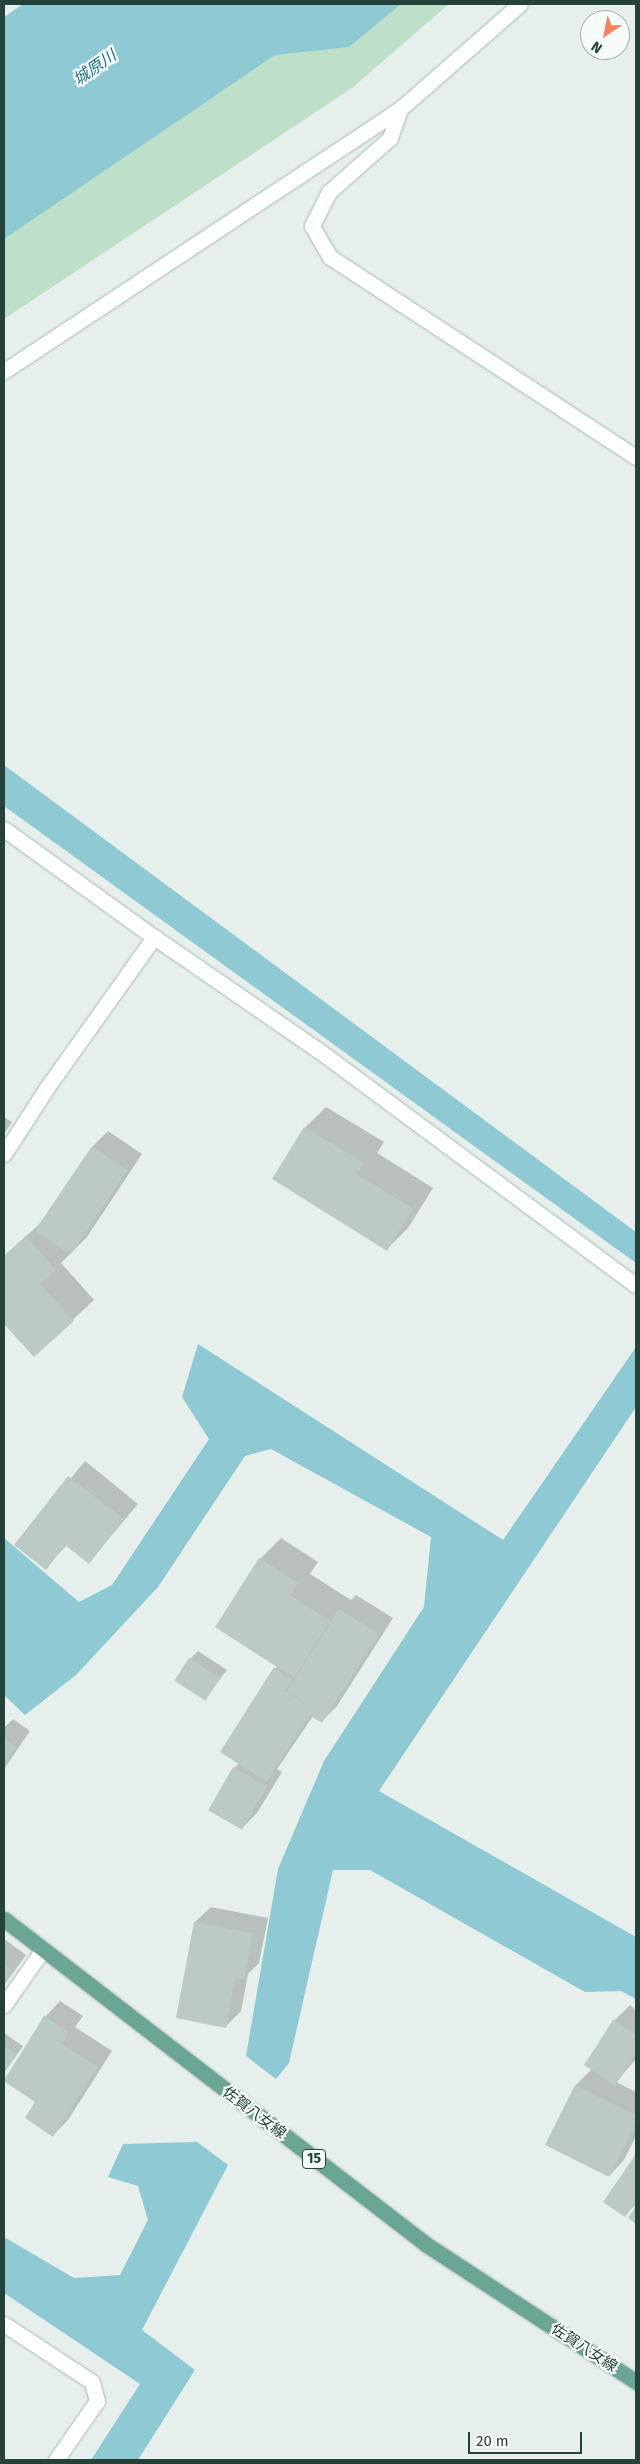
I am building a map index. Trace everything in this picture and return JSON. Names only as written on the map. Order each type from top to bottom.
[{"type":"main road","name":"佐賀八女線","points":[[4,1919],[42,1951],[427,2244],[636,2382]]},
{"type":"street","points":[[4,371],[400,109],[520,4]]},
{"type":"street","points":[[400,109],[390,138],[329,192],[312,226],[330,256],[636,457]]},
{"type":"street","points":[[4,829],[154,937],[318,1050],[636,1285]]},
{"type":"street","points":[[4,1154],[46,1089],[154,937]]},
{"type":"street","points":[[4,2005],[42,1951]]},
{"type":"street","points":[[4,2324],[92,2382],[97,2401],[56,2460]]},
{"type":"green space","points":[[309,4],[449,4],[352,88],[4,319],[4,210]]},
{"type":"water","name":"城原川","points":[[23,4],[401,4],[349,47],[275,55],[4,239],[4,17]]},
{"type":"water","points":[[4,765],[636,1232],[636,1263],[4,806]]},
{"type":"water","points":[[198,1344],[503,1540],[636,1347],[636,1407],[379,1791],[636,1937],[636,1999],[621,1991],[585,1992],[370,1870],[333,1870],[289,2063],[276,2079],[246,2056],[278,1869],[324,1761],[424,1607],[431,1537],[271,1449],[245,1456],[158,1587],[76,1675],[25,1715],[4,1695],[4,1538],[79,1602],[112,1585],[209,1439],[182,1397]]},
{"type":"water","points":[[197,2142],[228,2165],[142,2330],[195,2370],[138,2460],[91,2460],[140,2384],[4,2293],[4,2237],[74,2278],[120,2275],[148,2220],[138,2186],[108,2177],[123,2144]]},
{"type":"building","points":[[304,1127],[364,1163],[357,1174],[413,1209],[387,1251],[272,1179]]},
{"type":"building","points":[[92,1146],[128,1170],[71,1255],[35,1231]]},
{"type":"building","points":[[26,1236],[56,1270],[40,1284],[74,1321],[34,1357],[4,1324],[4,1256]]},
{"type":"building","points":[[68,1476],[124,1519],[89,1564],[65,1545],[46,1570],[14,1545]]},
{"type":"building","points":[[259,1558],[298,1583],[290,1595],[330,1621],[294,1678],[215,1627]]},
{"type":"building","points":[[339,1609],[379,1634],[322,1723],[309,1715],[267,1782],[220,1752],[274,1667],[293,1680],[285,1691],[313,1709],[287,1691]]},
{"type":"building","points":[[189,1658],[220,1678],[205,1701],[174,1681]]},
{"type":"building","points":[[4,1738],[16,1747],[4,1764]]},
{"type":"building","points":[[233,1767],[267,1786],[242,1830],[208,1810]]},
{"type":"building","points":[[194,1922],[253,1933],[244,1980],[235,1978],[226,2028],[176,2018]]},
{"type":"building","points":[[4,1965],[12,1971],[4,1982]]},
{"type":"building","points":[[44,2016],[69,2032],[61,2043],[98,2067],[53,2137],[25,2118],[35,2102],[4,2081]]},
{"type":"building","points":[[613,2020],[636,2035],[636,2053],[615,2086],[584,2065]]},
{"type":"building","points":[[4,2046],[16,2054],[4,2072]]},
{"type":"building","points":[[575,2085],[636,2115],[636,2123],[609,2177],[545,2145]]},
{"type":"building","points":[[636,2154],[636,2201],[625,2217],[603,2202]]},
{"type":"building","points":[[636,2206],[636,2224],[628,2218]]}]
